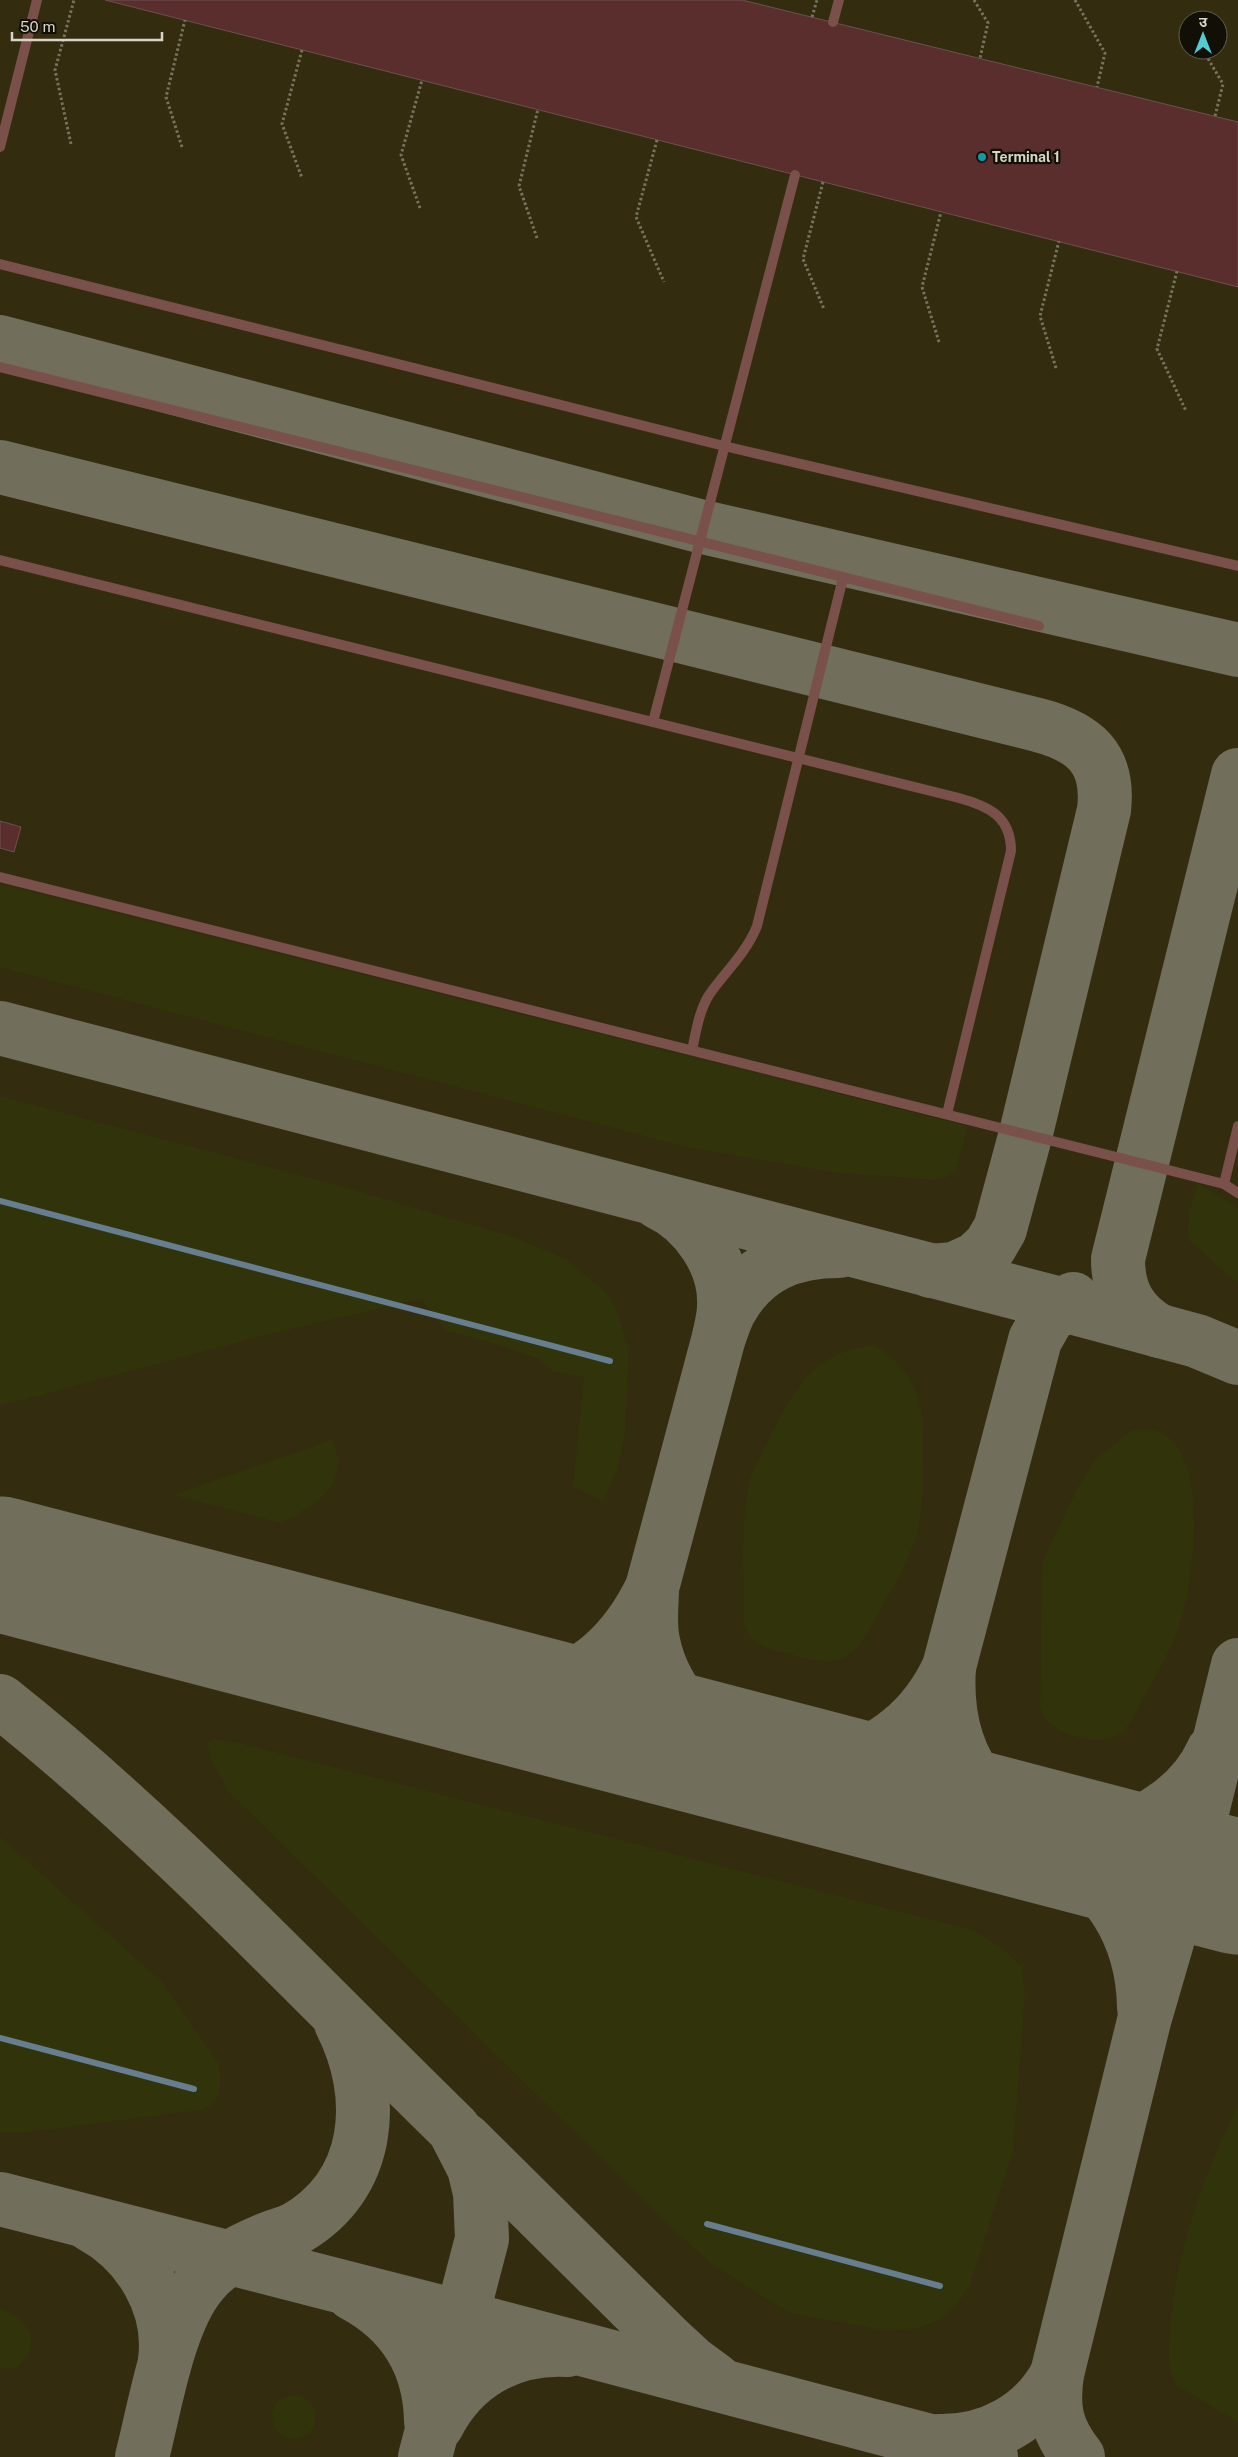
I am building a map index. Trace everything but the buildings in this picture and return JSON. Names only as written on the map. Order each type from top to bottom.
[{"type":"lane","points":[[0,146],[37,0]]},
{"type":"lane","points":[[833,22],[839,0]]},
{"type":"lane","points":[[653,722],[795,175]]},
{"type":"lane","points":[[0,264],[724,446],[1238,566]]},
{"type":"lane","points":[[0,367],[1039,626]]},
{"type":"lane","points":[[0,560],[980,804],[1000,818],[1008,831],[1011,841],[1008,866],[946,1114]]},
{"type":"lane","points":[[692,1050],[702,1011],[709,996],[749,943],[757,926],[843,578]]},
{"type":"lane","points":[[0,877],[1224,1184],[1238,1193]]},
{"type":"lane","points":[[1224,1184],[1238,1126]]},
{"type":"path","points":[[71,144],[55,70],[74,0]]},
{"type":"path","points":[[812,17],[817,0]]},
{"type":"path","points":[[974,0],[988,23],[980,58]]},
{"type":"path","points":[[1075,0],[1105,53],[1097,87]]},
{"type":"path","points":[[182,147],[166,97],[185,20]]},
{"type":"path","points":[[302,50],[282,124],[302,178]]},
{"type":"path","points":[[1209,60],[1223,84],[1215,116]]},
{"type":"path","points":[[420,208],[401,155],[422,80]]},
{"type":"path","points":[[537,238],[519,186],[538,109]]},
{"type":"path","points":[[656,140],[636,217],[664,282]]},
{"type":"path","points":[[823,182],[803,259],[824,308]]},
{"type":"path","points":[[939,342],[922,286],[941,212]]},
{"type":"path","points":[[1056,368],[1040,316],[1059,241]]},
{"type":"path","points":[[1178,271],[1157,349],[1186,411]]},
{"type":"shaded area","points":[[0,0],[1238,0],[1238,2457],[0,2457]]},
{"type":"shaded area","points":[[0,884],[968,1126],[956,1171],[945,1178],[934,1180],[830,1172],[686,1147],[0,967]]},
{"type":"shaded area","points":[[0,1096],[337,1185],[514,1237],[566,1259],[604,1291],[616,1308],[629,1350],[625,1435],[616,1473],[603,1501],[573,1486],[584,1377],[554,1372],[539,1359],[499,1345],[445,1330],[421,1299],[266,1335],[0,1406]]},
{"type":"shaded area","points":[[1198,1183],[1238,1208],[1238,1284],[1190,1241],[1188,1219]]},
{"type":"shaded area","points":[[874,1345],[904,1371],[919,1401],[924,1436],[924,1455],[921,1511],[916,1537],[903,1570],[870,1629],[854,1650],[840,1659],[819,1661],[771,1649],[754,1641],[746,1631],[744,1624],[744,1530],[747,1493],[751,1475],[784,1410],[810,1374],[828,1360],[848,1350]]},
{"type":"shaded area","points":[[1144,1429],[1167,1436],[1182,1454],[1190,1480],[1194,1510],[1193,1543],[1185,1602],[1177,1633],[1159,1671],[1130,1723],[1122,1732],[1114,1737],[1103,1740],[1087,1739],[1071,1735],[1055,1727],[1040,1708],[1042,1563],[1078,1487],[1095,1460],[1131,1431]]},
{"type":"shaded area","points":[[332,1440],[339,1459],[334,1483],[319,1500],[297,1515],[280,1523],[173,1495]]},
{"type":"shaded area","points":[[214,1739],[240,1743],[973,1930],[1003,1949],[1022,1967],[1025,1996],[1013,2151],[970,2285],[956,2306],[940,2320],[918,2328],[887,2331],[790,2313],[714,2266],[675,2231],[228,1791],[212,1763],[207,1743]]},
{"type":"shaded area","points":[[0,1837],[161,1981],[219,2064],[220,2084],[215,2103],[201,2110],[29,2132],[0,2132]]},
{"type":"shaded area","points":[[1238,2105],[1238,2422],[1177,2386],[1171,2372],[1169,2352],[1173,2300],[1178,2271],[1193,2214],[1213,2159]]},
{"type":"shaded area","points":[[0,2308],[13,2315],[25,2325],[31,2338],[29,2353],[16,2368],[0,2369]]},
{"type":"shaded area","points":[[298,2395],[310,2401],[315,2408],[315,2426],[310,2433],[303,2438],[290,2439],[282,2436],[275,2429],[272,2413],[275,2405],[282,2398]]},
{"type":"waterway","points":[[0,1201],[610,1361]]},
{"type":"waterway","points":[[0,2038],[194,2089]]},
{"type":"waterway","points":[[707,2224],[940,2286]]},
{"type":"taxiway","points":[[0,342],[703,527],[1238,650]]},
{"type":"taxiway","points":[[0,467],[1038,725],[1069,736],[1081,743],[1098,763],[1103,776],[1105,792],[1104,810],[1026,1133],[1000,1229],[990,1246],[976,1259],[954,1269],[931,1271]]},
{"type":"taxiway","points":[[1159,1331],[1140,1317],[1128,1301],[1120,1282],[1118,1259],[1238,775]]},
{"type":"taxiway","points":[[0,1028],[1064,1305],[1197,1341],[1238,1358]]},
{"type":"taxiway","points":[[463,1685],[528,1689],[549,1685],[569,1678],[587,1668],[618,1640],[631,1624],[652,1588],[719,1337],[724,1306],[720,1274],[706,1245],[685,1220],[658,1202]]},
{"type":"taxiway","points":[[719,1337],[729,1311],[741,1293],[751,1281],[763,1272],[791,1258],[806,1254],[839,1251]]},
{"type":"taxiway","points":[[652,1588],[652,1634],[655,1651],[663,1672],[673,1692],[686,1709],[725,1744],[761,1761],[797,1767],[834,1764],[869,1752],[901,1731],[928,1703],[949,1667],[1035,1340],[1048,1317],[1073,1299]]},
{"type":"taxiway","points":[[1078,2457],[1060,2428],[1057,2418],[1055,2398],[1057,2374],[1144,2021],[1187,1873],[1238,1665]]},
{"type":"taxiway","points":[[949,1667],[949,1700],[954,1731],[965,1761],[973,1775],[990,1796],[1005,1809],[1037,1831],[1085,1872],[1116,1910],[1128,1931],[1136,1954],[1142,1980],[1144,2008]]},
{"type":"taxiway","points":[[0,1701],[60,1750],[176,1855],[454,2129],[474,2168],[480,2193],[482,2239],[425,2457]]},
{"type":"taxiway","points":[[1046,1837],[1099,1835],[1123,1829],[1140,1822],[1170,1804],[1183,1793],[1195,1780],[1213,1751]]},
{"type":"taxiway","points":[[142,2457],[171,2342],[190,2300],[201,2283],[229,2258],[267,2239],[295,2229],[321,2211],[340,2189],[353,2164],[361,2137],[363,2109],[360,2080],[353,2051],[341,2023]]},
{"type":"taxiway","points":[[464,2139],[665,2338],[692,2363],[715,2380]]},
{"type":"taxiway","points":[[0,2199],[460,2317],[991,2457]]},
{"type":"taxiway","points":[[91,2225],[124,2249],[149,2282],[163,2319],[166,2339],[165,2360]]},
{"type":"taxiway","points":[[353,2294],[387,2317],[411,2346],[426,2381],[431,2421]]},
{"type":"taxiway","points":[[437,2425],[447,2407],[460,2392],[490,2368],[507,2359],[526,2353],[546,2350],[567,2350]]},
{"type":"taxiway","points":[[939,2441],[975,2437],[992,2432],[1008,2424],[1036,2403],[1057,2374]]},
{"type":"runway","points":[[0,1564],[1238,1887]]},
{"type":"place","name":"Terminal 1","points":[[982,157]]}]
